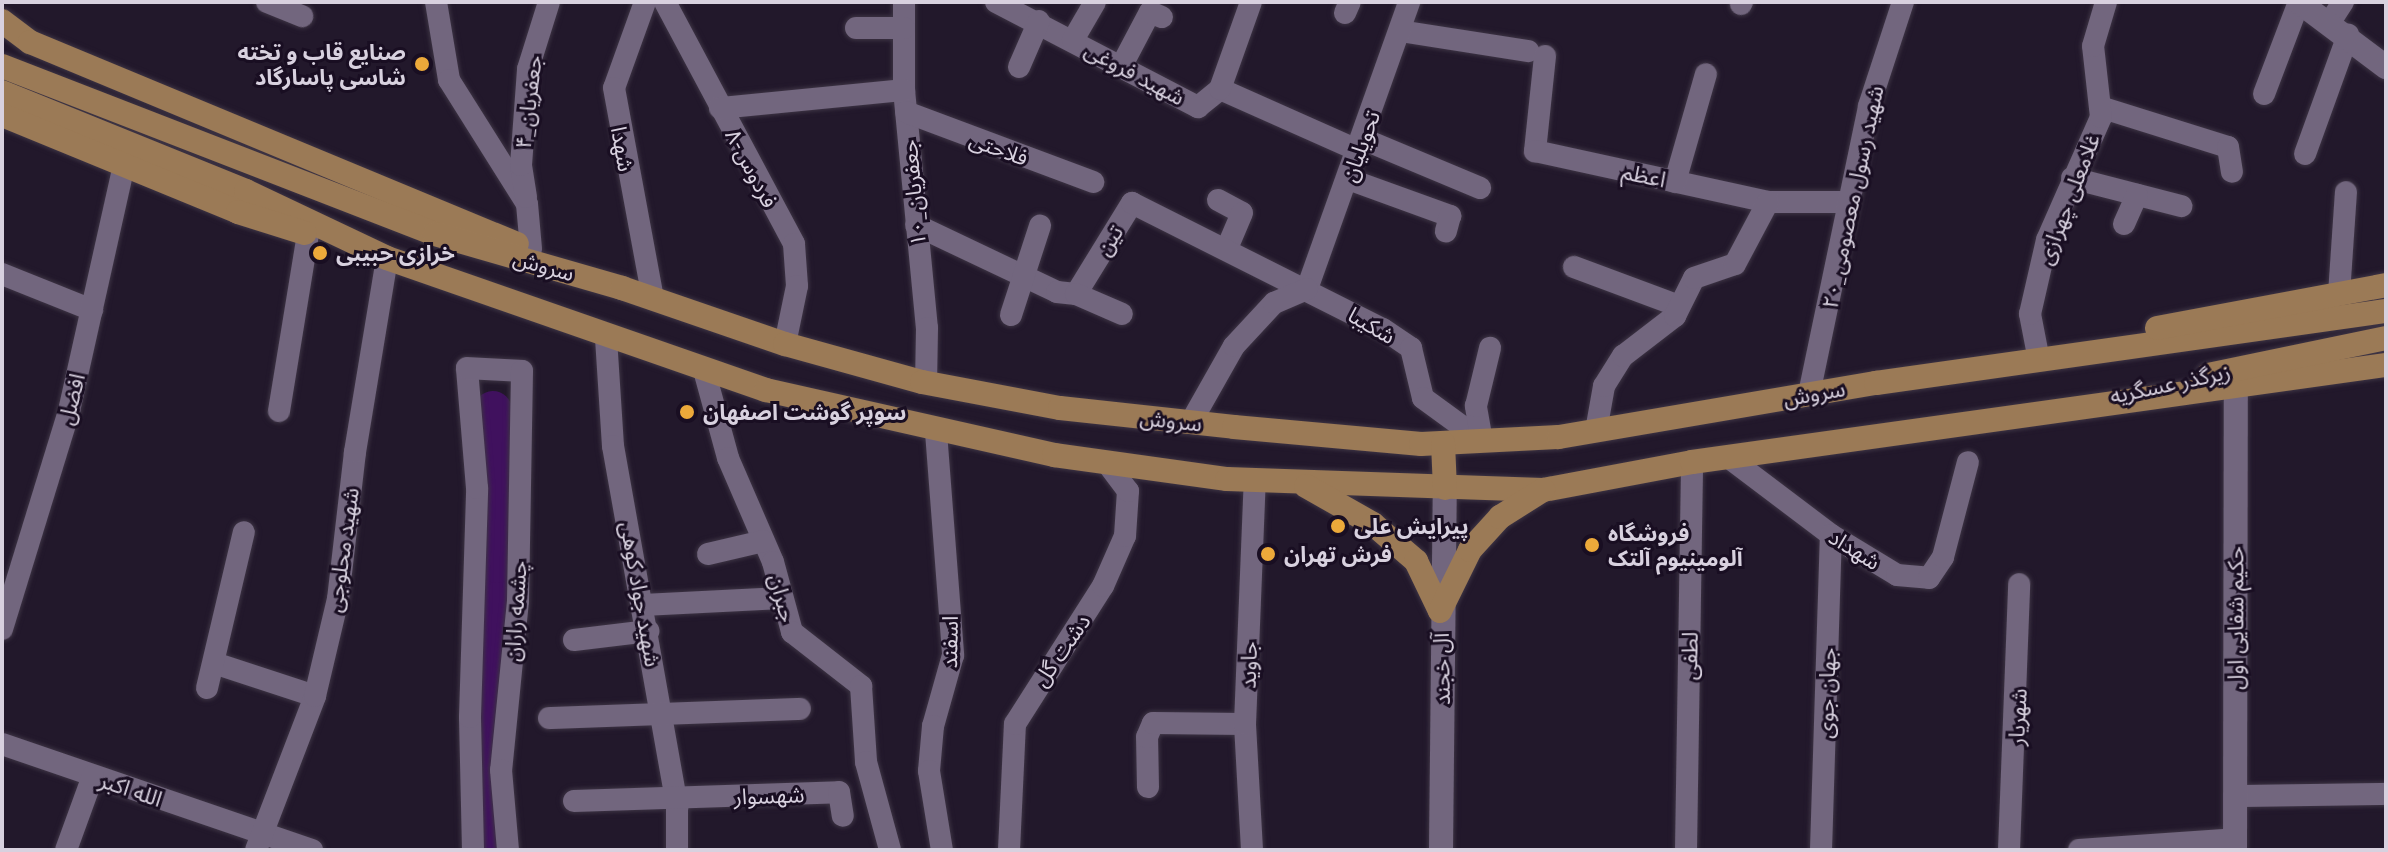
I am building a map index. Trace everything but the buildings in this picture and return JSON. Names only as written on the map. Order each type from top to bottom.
[{"type":"main road","points":[[5,26],[70,59],[622,288]]},
{"type":"main road","name":"سروش","points":[[2,66],[435,234],[622,288],[785,344],[926,383],[1060,408],[1191,422],[1443,443],[1596,431],[1876,383],[2386,311]]},
{"type":"main road","name":"سروش","points":[[2,92],[246,191],[387,258],[606,338],[704,370],[936,432],[1106,462],[1255,480],[1543,490],[1692,462],[1955,429]]},
{"type":"main road","points":[[2,115],[238,212],[387,258]]},
{"type":"main road","points":[[1876,383],[2386,285]]},
{"type":"main road","name":"زیرگذر عسگریه","points":[[1955,429],[2386,338]]},
{"type":"main road","points":[[1955,429],[2386,365]]},
{"type":"main road","points":[[1443,443],[1445,488]]},
{"type":"main road","points":[[1300,482],[1373,524],[1416,561],[1440,611]]},
{"type":"main road","points":[[1440,611],[1470,550],[1500,517],[1543,490]]},
{"type":"street","points":[[267,2],[302,16]]},
{"type":"street","points":[[436,2],[449,80],[527,204],[531,249]]},
{"type":"street","name":"۴_جعفریان","points":[[527,204],[521,165],[528,69],[549,2]]},
{"type":"street","name":"شهدا","points":[[645,2],[614,88],[653,299]]},
{"type":"street","name":"۸-فردوس","points":[[665,2],[794,244],[797,286],[785,344]]},
{"type":"street","name":"۱۰_جعفریان","points":[[904,2],[905,101],[926,383]]},
{"type":"street","name":"شهید فروغی","points":[[996,2],[1039,21],[1198,107],[1220,89],[1480,188]]},
{"type":"street","points":[[1073,40],[1095,2]]},
{"type":"street","points":[[1220,89],[1251,2]]},
{"type":"street","name":"تحویلیان","points":[[1307,289],[1361,145],[1409,2]]},
{"type":"street","name":"۲۰_شهید رسول معصومی","points":[[1809,394],[1869,106],[1903,2]]},
{"type":"street","name":"غلامعلی چهرازی","points":[[2037,350],[2030,314],[2047,240],[2101,117],[2093,46],[2106,2]]},
{"type":"street","points":[[2264,94],[2299,2],[2340,19],[2386,67]]},
{"type":"street","points":[[1122,65],[1150,12],[1162,17]]},
{"type":"street","points":[[2305,154],[2340,19]]},
{"type":"street","points":[[1019,67],[1039,21]]},
{"type":"street","points":[[856,28],[904,28]]},
{"type":"street","name":"اعظم","points":[[1400,31],[1537,53],[1535,151],[1768,202],[1849,202]]},
{"type":"street","points":[[1675,182],[1706,74]]},
{"type":"street","points":[[720,108],[905,101]]},
{"type":"street","name":"فلاحتی","points":[[905,101],[1093,182]]},
{"type":"street","points":[[2100,107],[2228,147],[2232,172]]},
{"type":"street","name":"افضل","points":[[2,629],[69,411],[124,165]]},
{"type":"street","points":[[2072,178],[2181,206]]},
{"type":"street","points":[[1348,179],[1450,216],[1446,231]]},
{"type":"street","points":[[2339,294],[2346,192]]},
{"type":"street","points":[[2124,224],[2137,195]]},
{"type":"street","points":[[1218,200],[1242,213],[1227,249]]},
{"type":"street","points":[[1596,431],[1604,386],[1623,356],[1675,316],[1694,278],[1735,264],[1768,202]]},
{"type":"street","name":"تین","points":[[1076,294],[1132,203],[1307,289]]},
{"type":"street","points":[[916,225],[1057,292],[1076,294],[1122,314]]},
{"type":"street","points":[[1011,315],[1040,226]]},
{"type":"street","points":[[279,411],[308,234]]},
{"type":"street","name":"شهید محلوجی","points":[[258,841],[315,696],[338,599],[387,258]]},
{"type":"street","points":[[1574,267],[1679,306]]},
{"type":"street","points":[[2,274],[92,310]]},
{"type":"street","points":[[1191,422],[1234,346],[1274,303],[1307,289]]},
{"type":"street","name":"شکیبا","points":[[1307,289],[1411,348],[1423,398],[1482,441]]},
{"type":"street","name":"شهید جواد کوهی","points":[[606,338],[613,446],[662,714],[675,799],[677,850]]},
{"type":"street","points":[[1482,441],[1476,406],[1490,348]]},
{"type":"street","name":"چشمه راران","points":[[473,850],[470,717],[477,488],[467,368],[522,371],[518,601],[501,770],[508,850]]},
{"type":"street","name":"جبران","points":[[704,370],[728,458],[764,541],[792,632],[861,686],[866,762],[890,850]]},
{"type":"street","name":"حکیم شفایی اول","points":[[2235,845],[2236,386]]},
{"type":"street","name":"اسفند","points":[[936,432],[953,655],[933,726],[929,771],[942,850]]},
{"type":"street","name":"شهداد","points":[[1728,457],[1831,535],[1897,575],[1929,578],[1943,557],[1968,462]]},
{"type":"street","name":"دشت گل","points":[[1009,850],[1015,724],[1103,586],[1125,536],[1128,491],[1106,462]]},
{"type":"street","name":"لطفی","points":[[1686,850],[1692,462]]},
{"type":"street","name":"جاوید","points":[[1252,850],[1245,724],[1255,480]]},
{"type":"street","name":"آل خجند","points":[[1441,850],[1440,611],[1445,488]]},
{"type":"street","points":[[207,688],[244,532]]},
{"type":"street","name":"جهان جوی","points":[[1821,850],[1831,535]]},
{"type":"street","points":[[708,554],[764,541]]},
{"type":"street","name":"شهریار","points":[[2009,850],[2019,584]]},
{"type":"street","points":[[643,605],[782,598]]},
{"type":"street","points":[[574,640],[648,631]]},
{"type":"street","points":[[214,663],[315,696]]},
{"type":"street","points":[[549,718],[800,709]]},
{"type":"street","points":[[1148,787],[1147,737],[1153,723],[1245,724]]},
{"type":"street","name":"الله اکبر","points":[[2,744],[258,841],[312,850]]},
{"type":"street","points":[[66,850],[93,776]]},
{"type":"street","name":"شهسوار","points":[[675,799],[839,792],[843,816]]},
{"type":"street","points":[[2235,796],[2386,794]]},
{"type":"street","points":[[574,801],[675,799]]},
{"type":"street","points":[[2079,850],[2235,845]]},
{"type":"waterway","points":[[491,850],[486,767],[497,564],[493,410]]},
{"type":"place","name":"صنایع قاب و تخته شاسی پاسارگاد","points":[[422,64]]},
{"type":"place","name":"خرازی حبیبی","points":[[320,253]]},
{"type":"place","name":"سوپر گوشت اصفهان","points":[[687,412]]},
{"type":"place","name":"پیرایش علی","points":[[1338,526]]},
{"type":"place","name":"فروشگاه آلومینیوم آلتک","points":[[1592,545]]},
{"type":"place","name":"فرش تهران","points":[[1268,554]]}]
